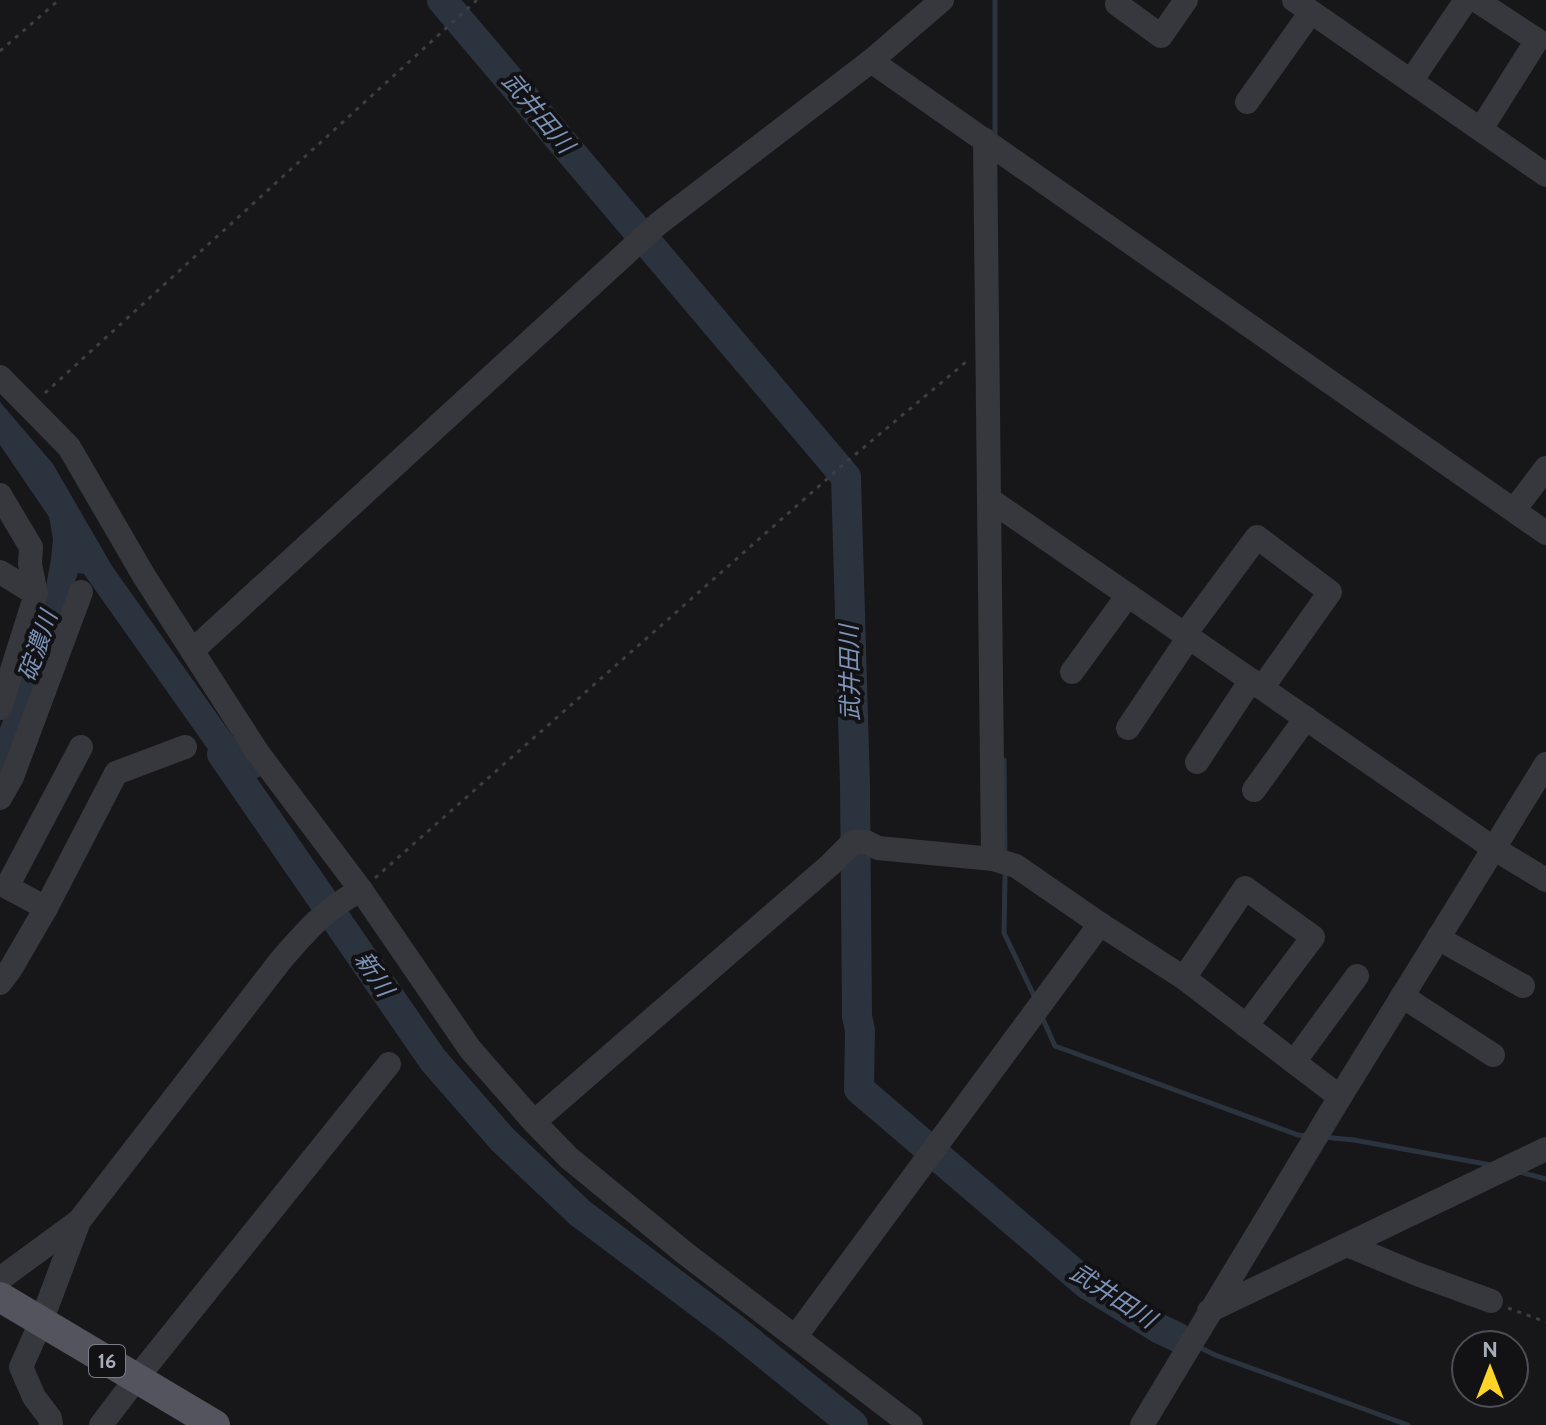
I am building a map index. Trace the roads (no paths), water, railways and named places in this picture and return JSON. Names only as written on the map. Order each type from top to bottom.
[{"type":"main road","name":"16","points":[[0,1297],[215,1425]]},
{"type":"street","points":[[192,651],[650,232],[871,61],[942,0]]},
{"type":"street","points":[[1120,0],[1117,4],[1161,36],[1186,0]]},
{"type":"street","points":[[1411,81],[1466,0]]},
{"type":"street","points":[[1476,0],[1537,40],[1481,129]]},
{"type":"street","points":[[1247,102],[1302,6],[1546,175]]},
{"type":"street","points":[[871,61],[1546,533]]},
{"type":"street","points":[[985,140],[993,859]]},
{"type":"street","points":[[0,377],[69,447],[144,576],[351,895],[470,1049],[569,1158],[686,1254],[911,1425]]},
{"type":"street","points":[[1514,510],[1546,468]]},
{"type":"street","points":[[0,495],[31,547],[30,564],[36,594],[2,696]]},
{"type":"street","points":[[989,499],[1493,848],[1546,880]]},
{"type":"street","points":[[1128,728],[1187,636],[1257,537],[1330,592],[1197,762]]},
{"type":"street","points":[[0,572],[36,594]]},
{"type":"street","points":[[0,798],[12,777],[81,592]]},
{"type":"street","points":[[1072,672],[1128,595]]},
{"type":"street","points":[[1254,790],[1306,718]]},
{"type":"street","points":[[46,908],[7,887],[81,739],[116,773]]},
{"type":"street","points":[[0,983],[46,908],[116,773],[185,747]]},
{"type":"street","points":[[1142,1425],[1546,764]]},
{"type":"street","points":[[534,1122],[859,842],[878,848],[993,859],[1016,866],[1184,978],[1340,1097]]},
{"type":"street","points":[[1184,978],[1245,888],[1313,937],[1246,1026]]},
{"type":"street","points":[[0,1279],[79,1221],[281,960],[318,919],[351,895]]},
{"type":"street","points":[[796,1336],[1100,924]]},
{"type":"street","points":[[1438,938],[1523,986]]},
{"type":"street","points":[[1294,1062],[1357,976]]},
{"type":"street","points":[[1402,996],[1493,1055]]},
{"type":"street","points":[[101,1425],[389,1064]]},
{"type":"street","points":[[1209,1311],[1546,1149]]},
{"type":"street","points":[[51,1425],[21,1367],[79,1221]]},
{"type":"street","points":[[1347,1245],[1491,1301]]},
{"type":"water","name":"碇濃川","points":[[0,402],[53,464],[112,566],[261,776],[236,789],[84,574],[78,573],[46,667],[0,779],[0,728],[39,625],[53,539],[49,517],[0,445]]},
{"type":"waterway","name":"武井田川","points":[[442,0],[846,477],[855,785],[859,1089],[1088,1285],[1177,1337]]},
{"type":"waterway","points":[[995,0],[995,137]]},
{"type":"waterway","name":"新川","points":[[222,754],[433,1060],[503,1140],[580,1213],[733,1328],[853,1425]]},
{"type":"waterway","points":[[1004,760],[1005,851]]},
{"type":"waterway","points":[[1005,875],[1004,933],[1036,1000]]},
{"type":"waterway","points":[[1042,1017],[1055,1046],[1298,1135],[1309,1136]]},
{"type":"waterway","points":[[1323,1137],[1491,1165]]},
{"type":"waterway","points":[[1520,1172],[1546,1179]]},
{"type":"waterway","points":[[1199,1347],[1408,1425]]}]
